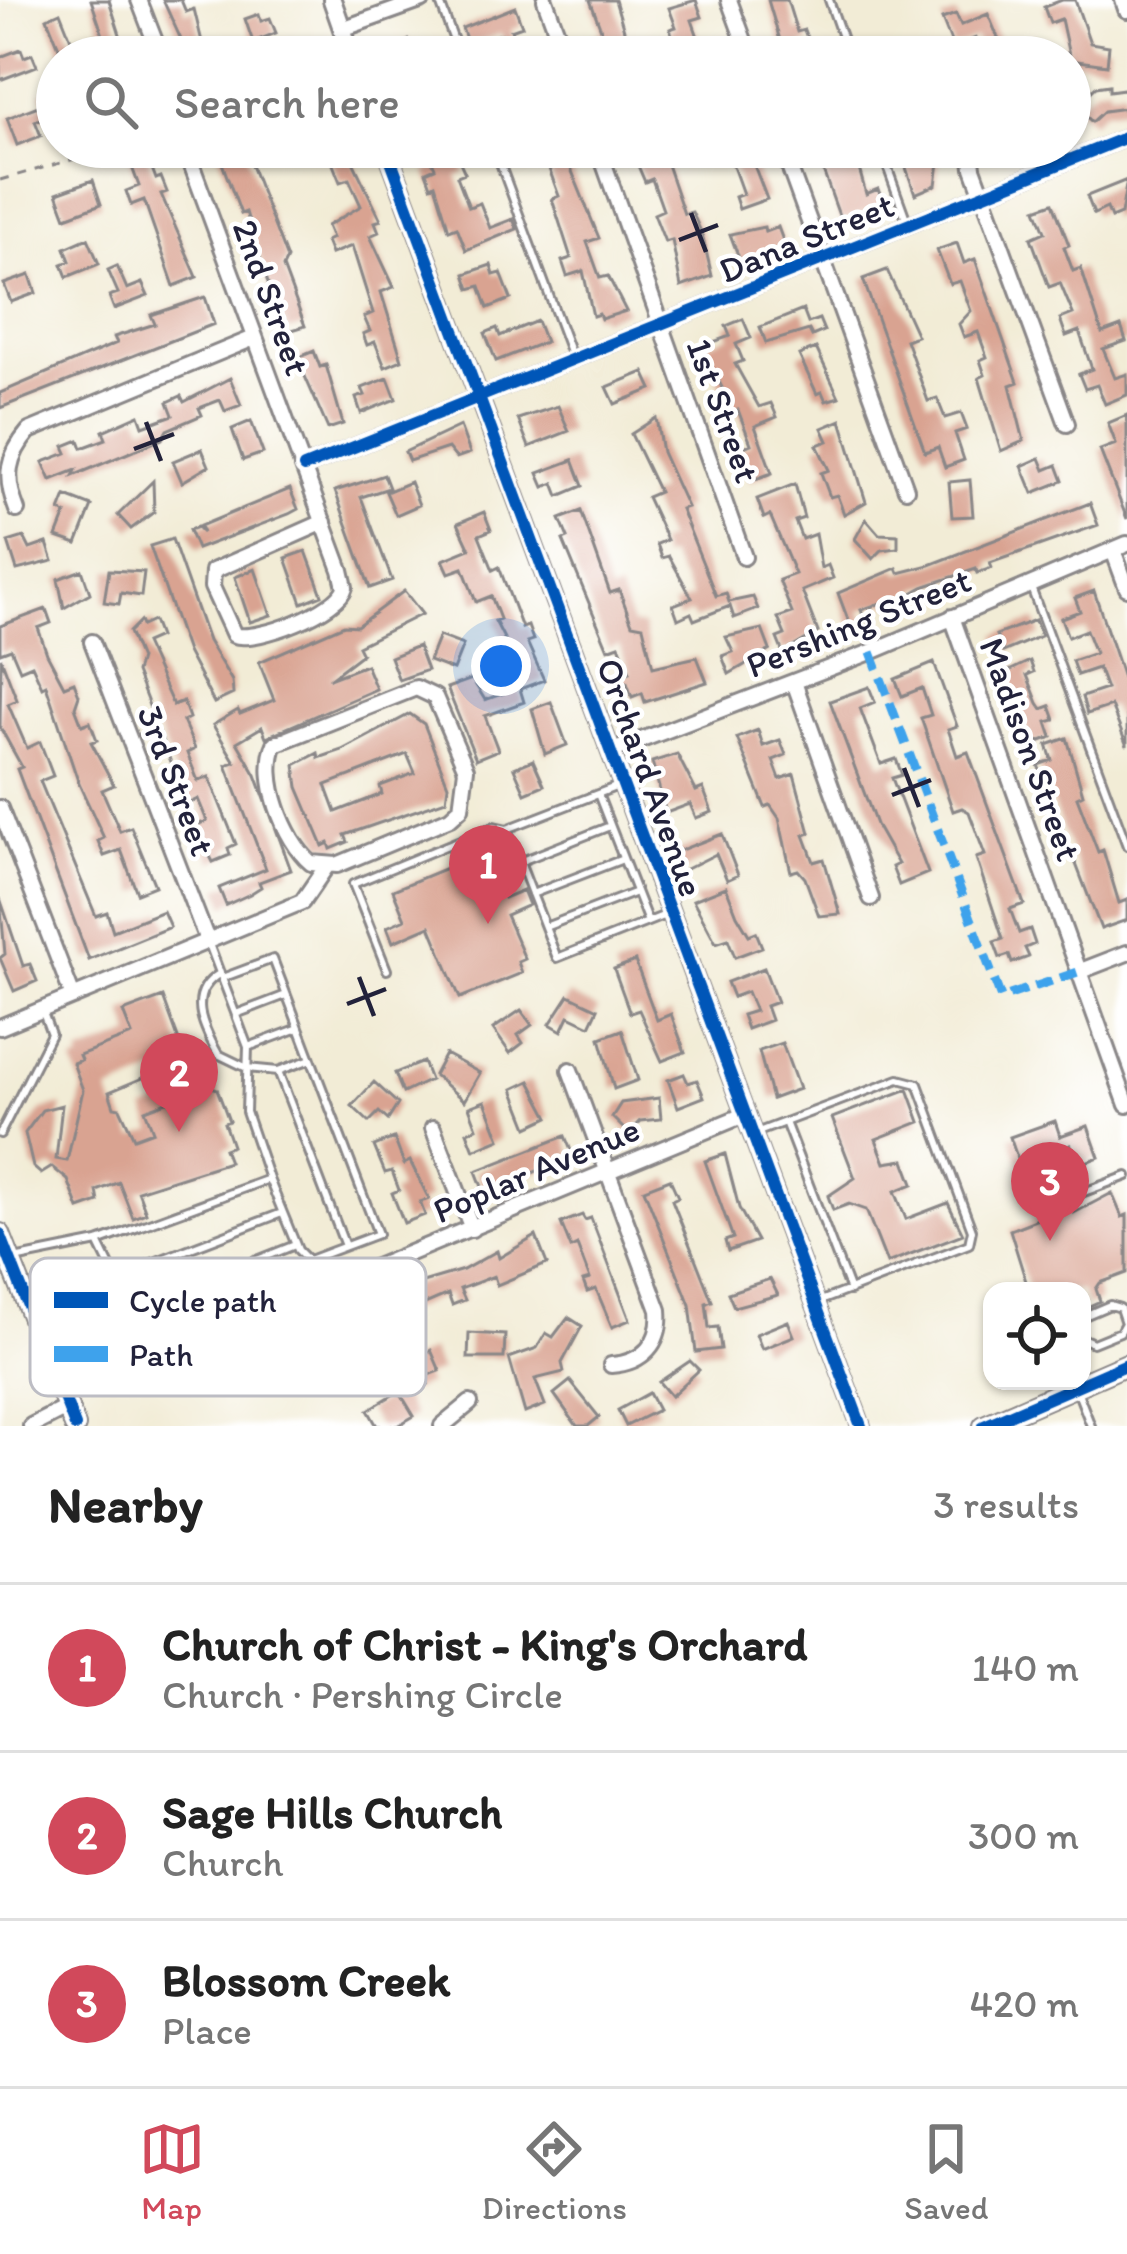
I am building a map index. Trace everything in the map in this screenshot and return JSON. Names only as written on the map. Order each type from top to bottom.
[{"type":"main road","points":[[0,1234],[30,1310]]},
{"type":"main road","points":[[1091,1380],[1127,1364]]},
{"type":"main road","points":[[984,1426],[1069,1390]]},
{"type":"street","points":[[139,0],[153,36]]},
{"type":"street","points":[[332,0],[345,36]]},
{"type":"street","points":[[343,29],[423,0]]},
{"type":"street","points":[[545,0],[558,36]]},
{"type":"street","points":[[729,0],[742,36]]},
{"type":"street","points":[[1124,0],[1127,9]]},
{"type":"street","name":"Dana Street","points":[[1091,152],[1127,137]]},
{"type":"street","name":"2nd Street","points":[[193,168],[304,467],[324,522],[345,586],[341,600],[251,638],[235,635],[212,587],[214,571],[324,522]]},
{"type":"street","name":"Orchard Avenue","points":[[394,168],[861,1426]]},
{"type":"street","name":"1st Street","points":[[606,168],[744,557]]},
{"type":"street","points":[[790,168],[906,489]]},
{"type":"street","points":[[977,168],[1067,424]]},
{"type":"street","name":"Dana Street","points":[[304,467],[1054,168]]},
{"type":"street","points":[[17,510],[8,488],[10,453],[29,431],[254,338]]},
{"type":"street","points":[[1120,547],[1127,588]]},
{"type":"street","name":"Pershing Street","points":[[610,752],[794,682],[1120,547]]},
{"type":"street","name":"Madison Street","points":[[952,617],[1127,1105]]},
{"type":"street","name":"3rd Street","points":[[92,642],[208,940]]},
{"type":"street","points":[[794,682],[871,898]]},
{"type":"street","points":[[0,1027],[302,902],[326,867],[450,818],[461,808],[466,769],[441,708],[428,691],[404,690],[275,744],[270,781],[297,849],[311,863],[326,867]]},
{"type":"street","points":[[0,808],[73,997]]},
{"type":"street","points":[[1078,972],[1127,953]]},
{"type":"street","points":[[570,1070],[660,1321],[652,1345],[637,1361],[611,1365]]},
{"type":"street","name":"Poplar Avenue","points":[[396,1258],[744,1115]]},
{"type":"street","points":[[433,1127],[472,1229]]},
{"type":"street","points":[[442,1426],[470,1403]]},
{"type":"street","points":[[32,1426],[72,1416]]},
{"type":"lane","points":[[439,0],[452,36]]},
{"type":"lane","points":[[829,0],[842,36]]},
{"type":"lane","points":[[502,168],[573,361]]},
{"type":"lane","points":[[888,168],[909,228]]},
{"type":"lane","points":[[1030,584],[1127,846]]},
{"type":"lane","points":[[387,970],[353,884],[494,826],[507,829],[622,784]]},
{"type":"lane","points":[[598,794],[648,922]]},
{"type":"lane","points":[[519,862],[610,826]]},
{"type":"lane","points":[[507,829],[557,958],[669,914]]},
{"type":"lane","points":[[532,894],[623,859]]},
{"type":"lane","points":[[545,927],[636,892]]},
{"type":"lane","points":[[208,940],[248,1047],[246,1112],[303,1258]]},
{"type":"lane","points":[[311,1058],[278,1071],[247,1068],[218,1054],[198,1005],[202,988],[221,976],[273,959],[286,995],[311,1058],[378,1234],[313,1258]]},
{"type":"lane","points":[[236,1014],[286,995]]},
{"type":"lane","points":[[0,1134],[51,1034],[42,1010]]},
{"type":"lane","points":[[248,1047],[299,1028]]},
{"type":"lane","points":[[278,1071],[345,1246]]},
{"type":"lane","points":[[751,1135],[899,1079],[918,1084],[972,1238],[965,1247],[815,1304]]},
{"type":"lane","points":[[785,1122],[850,1291]]},
{"type":"lane","points":[[1064,1199],[1127,1176]]},
{"type":"lane","points":[[10,1260],[98,1242],[269,1179]]},
{"type":"lane","points":[[165,1258],[282,1213]]},
{"type":"lane","points":[[98,1242],[106,1258]]},
{"type":"lane","points":[[263,1258],[296,1245]]},
{"type":"lane","points":[[1091,1313],[1110,1305],[1125,1312],[1120,1332],[1091,1341]]},
{"type":"lane","points":[[1077,1390],[1091,1426]]},
{"type":"path","points":[[0,181],[45,168]]},
{"type":"building","points":[[91,0],[109,0],[120,36],[103,36]]},
{"type":"building","points":[[163,0],[181,0],[186,12],[194,9],[201,36],[179,36]]},
{"type":"building","points":[[590,0],[615,0],[626,36],[594,36],[602,32]]},
{"type":"building","points":[[696,0],[702,17],[692,20],[698,36],[672,36],[670,29],[676,27],[669,8]]},
{"type":"building","points":[[768,0],[787,0],[797,32],[804,30],[806,36],[779,36]]},
{"type":"building","points":[[1075,0],[1088,36],[1065,36],[1061,19],[1050,23],[1044,7]]},
{"type":"building","points":[[515,7],[522,26],[511,30],[513,36],[465,36],[462,28]]},
{"type":"building","points":[[60,12],[70,36],[54,36],[47,18]]},
{"type":"building","points":[[259,14],[261,21],[270,18],[276,33],[251,36],[245,19]]},
{"type":"building","points":[[956,14],[961,25],[988,14],[997,36],[949,36],[942,19]]},
{"type":"building","points":[[1091,43],[1109,46],[1107,65],[1091,63]]},
{"type":"building","points":[[21,49],[24,57],[32,54],[36,66],[0,80],[0,57]]},
{"type":"building","points":[[1096,87],[1124,89],[1127,108],[1104,111],[1092,122],[1091,92]]},
{"type":"building","points":[[36,107],[36,138],[17,145],[7,118]]},
{"type":"building","points":[[132,168],[152,168],[156,179],[161,177],[167,192],[161,194],[197,277],[174,286],[144,200],[131,205],[126,191],[139,186]]},
{"type":"building","points":[[224,168],[252,168],[287,259],[283,267],[305,326],[289,331],[276,309],[246,212],[241,214]]},
{"type":"building","points":[[334,168],[356,168],[381,220],[375,222],[379,232],[370,236],[394,287],[381,292],[402,360],[385,367],[375,342],[367,345],[363,334],[370,331],[364,317],[373,313],[352,246],[331,254],[326,241],[332,238],[327,226],[361,206],[349,179],[340,182]]},
{"type":"building","points":[[463,168],[465,173],[457,176],[469,207],[480,203],[490,228],[513,219],[517,229],[466,250],[457,227],[449,230],[435,184],[431,186],[426,172]]},
{"type":"building","points":[[549,168],[570,168],[599,238],[587,242],[600,278],[608,276],[626,311],[601,319],[599,314],[593,316],[583,271],[567,276],[562,261],[571,258],[552,199],[559,196]]},
{"type":"building","points":[[639,168],[668,168],[684,214],[692,212],[702,234],[712,276],[681,287],[672,240],[665,242],[654,214],[663,210],[652,179],[645,182]]},
{"type":"building","points":[[734,168],[755,168],[767,199],[739,209],[735,197],[743,194]]},
{"type":"building","points":[[822,168],[859,168],[866,194],[878,189],[884,205],[841,221]]},
{"type":"building","points":[[906,168],[938,168],[936,185],[915,194]]},
{"type":"building","points":[[93,180],[101,204],[66,217],[57,193]]},
{"type":"building","points":[[1127,180],[1121,214],[1111,218],[1107,208],[1094,214],[1087,196]]},
{"type":"building","points":[[1053,203],[1073,271],[1081,268],[1102,333],[1121,326],[1126,341],[1103,349],[1115,378],[1127,374],[1127,395],[1105,404],[1097,385],[1085,389],[1079,374],[1092,369],[1079,331],[1066,336],[1060,319],[1073,314],[1060,283],[1049,287],[1031,238],[1045,232],[1036,209]]},
{"type":"building","points":[[764,227],[765,232],[778,227],[785,246],[741,263],[730,234]]},
{"type":"building","points":[[88,238],[99,264],[67,277],[62,264],[70,261],[65,248]]},
{"type":"building","points":[[957,243],[964,263],[975,259],[1018,382],[1010,385],[1024,441],[1001,451],[979,378],[985,375],[980,360],[987,357],[978,332],[964,337],[959,324],[971,311],[960,281],[950,284],[937,250]]},
{"type":"building","points":[[491,265],[494,275],[501,273],[511,299],[488,308],[480,286],[470,289],[465,274]]},
{"type":"building","points":[[117,266],[127,289],[142,283],[148,296],[114,309],[109,296],[118,293],[108,270]]},
{"type":"building","points":[[887,270],[917,336],[906,340],[928,401],[937,398],[945,418],[961,413],[967,429],[955,433],[964,460],[945,467],[938,447],[925,452],[863,279]]},
{"type":"building","points":[[30,275],[36,293],[11,302],[4,284]]},
{"type":"building","points":[[205,297],[214,324],[0,408],[0,393],[117,343],[114,337],[155,324],[151,315]]},
{"type":"building","points":[[803,310],[808,323],[819,319],[824,331],[812,336],[809,330],[766,343],[760,327]]},
{"type":"building","points":[[743,319],[751,338],[736,344],[743,361],[735,364],[759,407],[771,403],[777,417],[755,426],[772,473],[750,481],[739,449],[751,444],[738,410],[726,414],[720,399],[726,396],[702,346],[730,336],[726,326]]},
{"type":"building","points":[[537,321],[545,342],[496,361],[485,333],[497,328],[500,336]]},
{"type":"building","points":[[816,348],[839,397],[826,401],[822,392],[817,394],[799,355]]},
{"type":"building","points":[[314,351],[320,367],[326,365],[343,424],[328,429],[297,358]]},
{"type":"building","points":[[644,372],[652,389],[615,404],[607,387]]},
{"type":"building","points":[[230,378],[241,405],[225,411],[220,400],[199,408],[202,415],[167,430],[162,439],[73,476],[76,470],[51,480],[43,462],[67,453],[64,446],[79,440],[82,448],[106,439],[103,431],[139,415],[143,426],[173,415],[168,402],[181,396],[184,402]]},
{"type":"building","points":[[388,378],[396,399],[361,413],[356,398],[365,395],[362,388]]},
{"type":"building","points":[[558,406],[569,431],[529,447],[518,419]]},
{"type":"building","points":[[1127,415],[1127,519],[1100,450],[1116,444],[1108,423]]},
{"type":"building","points":[[656,418],[662,452],[687,507],[681,509],[716,596],[726,593],[729,602],[753,597],[758,609],[734,618],[730,606],[694,620],[691,613],[678,619],[673,605],[692,598],[669,556],[662,558],[657,544],[667,540],[647,497],[659,492],[631,434]]},
{"type":"building","points":[[841,420],[866,502],[844,514],[837,495],[830,497],[821,473],[829,470],[817,445],[828,441],[822,428]]},
{"type":"building","points":[[251,421],[263,453],[243,460],[232,429]]},
{"type":"building","points":[[460,426],[470,453],[456,458],[448,448],[409,461],[405,452]]},
{"type":"building","points":[[202,449],[209,466],[182,482],[173,461]]},
{"type":"building","points":[[1040,458],[1045,470],[1057,465],[1063,481],[1033,493],[1022,466]]},
{"type":"building","points":[[573,460],[583,486],[559,496],[554,483],[544,487],[538,473]]},
{"type":"building","points":[[384,475],[389,488],[361,497],[392,580],[370,588],[335,491]]},
{"type":"building","points":[[970,480],[973,516],[952,517],[949,482]]},
{"type":"building","points":[[153,481],[154,512],[131,529],[118,515]]},
{"type":"building","points":[[410,482],[419,505],[396,515],[386,492]]},
{"type":"building","points":[[795,484],[804,518],[795,521],[802,539],[815,534],[821,568],[828,565],[833,578],[802,591],[818,632],[783,653],[777,638],[785,635],[778,618],[792,613],[779,580],[795,574],[770,515],[764,518],[757,499]]},
{"type":"building","points":[[290,489],[298,509],[197,549],[189,530],[197,527],[203,533],[200,526]]},
{"type":"building","points":[[66,496],[92,506],[77,544],[57,537],[66,514],[60,511]]},
{"type":"building","points":[[1090,503],[1098,525],[990,563],[992,568],[923,587],[889,606],[887,601],[861,610],[865,620],[850,625],[838,593],[897,568],[899,573],[930,565]]},
{"type":"building","points":[[581,511],[610,593],[619,590],[632,624],[643,626],[653,667],[697,657],[707,682],[645,702],[642,693],[632,697],[627,683],[622,685],[619,676],[630,672],[619,645],[608,649],[563,540],[568,538],[560,519]]},
{"type":"building","points":[[484,512],[491,530],[479,535],[493,570],[499,567],[522,628],[528,626],[533,640],[527,642],[544,680],[520,689],[524,702],[485,716],[498,750],[476,759],[447,688],[472,679],[485,700],[507,692],[505,687],[516,683],[508,663],[515,660],[495,621],[500,619],[491,596],[476,602],[463,568],[449,573],[443,560],[470,549],[458,523]]},
{"type":"building","points":[[866,519],[879,534],[898,535],[898,548],[882,550],[873,559],[855,539]]},
{"type":"building","points":[[24,537],[30,549],[47,543],[53,561],[17,570],[8,542]]},
{"type":"building","points":[[172,539],[208,641],[232,681],[233,694],[214,703],[187,652],[150,546]]},
{"type":"building","points":[[306,551],[322,595],[302,603],[286,558]]},
{"type":"building","points":[[255,569],[271,615],[250,622],[235,577]]},
{"type":"building","points":[[82,570],[90,593],[64,608],[58,579]]},
{"type":"building","points":[[109,570],[144,572],[141,596],[121,593],[119,604],[104,602]]},
{"type":"building","points":[[404,591],[422,614],[358,646],[362,654],[329,679],[366,665],[376,689],[266,737],[262,727],[237,742],[256,775],[291,870],[259,882],[261,887],[226,905],[219,888],[266,869],[226,765],[235,762],[213,725],[238,710],[240,714],[274,700],[259,662],[344,625],[357,626]]},
{"type":"building","points":[[1094,591],[1127,690],[1127,746],[1111,706],[1087,714],[1082,697],[1106,689],[1098,668],[1077,675],[1072,661],[1095,653],[1086,630],[1068,637],[1061,618],[1080,611],[1075,598]]},
{"type":"building","points":[[46,609],[51,623],[38,628],[47,654],[64,686],[74,682],[79,695],[75,707],[82,725],[90,722],[97,740],[91,742],[114,785],[102,790],[120,831],[131,827],[155,886],[137,893],[121,850],[104,856],[98,841],[104,838],[79,784],[46,685],[42,687],[32,665],[20,670],[11,649],[0,653],[0,626]]},
{"type":"building","points":[[1035,620],[1041,636],[1003,652],[996,635]]},
{"type":"building","points":[[140,621],[142,626],[153,621],[159,637],[145,643],[173,705],[183,701],[189,718],[183,721],[195,749],[187,753],[198,781],[209,777],[236,844],[228,848],[230,855],[213,862],[194,826],[207,821],[198,799],[187,804],[136,672],[140,659],[129,632]]},
{"type":"building","points":[[762,629],[770,650],[729,674],[722,656],[733,652],[726,637]]},
{"type":"building","points":[[439,636],[463,645],[453,670],[429,661]]},
{"type":"building","points":[[418,646],[427,670],[399,680],[390,657]]},
{"type":"building","points":[[1,658],[17,700],[8,704],[27,748],[40,742],[53,776],[40,781],[96,916],[107,912],[113,931],[163,911],[170,927],[89,960],[17,769],[22,767],[0,727]]},
{"type":"building","points":[[1030,661],[1034,672],[1027,675],[1038,703],[1042,709],[1050,706],[1055,720],[1047,722],[1052,737],[1033,744],[1005,673]]},
{"type":"building","points":[[934,663],[957,726],[948,729],[957,756],[968,752],[1024,904],[1010,909],[1019,933],[1030,929],[1035,944],[1025,948],[1029,957],[1012,963],[1009,955],[1000,958],[994,942],[1003,939],[976,858],[985,855],[969,812],[953,811],[921,718],[931,715],[922,688],[902,696],[895,679]]},
{"type":"building","points":[[869,687],[875,702],[860,708],[881,764],[896,759],[902,775],[892,778],[928,873],[899,885],[892,867],[898,864],[877,827],[830,701]]},
{"type":"building","points":[[551,702],[567,745],[545,754],[532,709]]},
{"type":"building","points":[[410,714],[424,724],[448,785],[446,800],[345,835],[348,842],[331,849],[329,843],[323,846],[298,787],[295,765],[318,753],[319,758]],"holes":[[[407,754],[415,773],[380,786],[382,794],[336,812],[326,785]]]},
{"type":"building","points":[[758,730],[763,746],[780,740],[786,755],[773,760],[780,779],[794,774],[810,833],[804,835],[814,862],[824,859],[840,914],[819,916],[805,878],[798,870],[791,872],[779,818],[770,805],[765,807],[737,738]]},
{"type":"building","points":[[1067,738],[1083,794],[1077,797],[1098,852],[1103,850],[1119,903],[1127,900],[1127,920],[1101,929],[1038,765],[1052,760],[1047,745]]},
{"type":"building","points":[[677,754],[696,791],[703,788],[712,812],[696,818],[690,804],[666,813],[652,762]]},
{"type":"building","points":[[533,760],[544,785],[525,793],[514,768]]},
{"type":"building","points":[[722,834],[738,875],[727,880],[716,854],[680,872],[673,853]]},
{"type":"building","points":[[485,852],[504,898],[523,890],[529,905],[506,915],[525,959],[518,962],[522,973],[460,998],[430,926],[393,942],[387,927],[405,919],[393,890]]},
{"type":"building","points":[[726,887],[749,935],[756,932],[762,947],[735,957],[728,939],[716,943],[693,900]]},
{"type":"building","points":[[0,898],[23,966],[30,964],[37,981],[14,991],[0,958],[5,954]]},
{"type":"building","points":[[635,961],[657,1020],[671,1014],[685,1052],[662,1061],[639,1010],[630,1013],[614,969]]},
{"type":"building","points":[[764,968],[777,1002],[766,1006],[771,1020],[747,1029],[742,1015],[755,1011],[747,992],[733,997],[727,982]]},
{"type":"building","points":[[569,995],[598,1009],[590,1026],[569,1016],[562,1031],[550,1024]]},
{"type":"building","points":[[163,997],[186,1060],[109,1092],[114,1107],[120,1108],[134,1138],[153,1131],[145,1110],[210,1086],[217,1089],[229,1121],[224,1123],[232,1146],[224,1149],[229,1162],[138,1191],[146,1213],[133,1218],[119,1182],[97,1191],[99,1202],[79,1209],[68,1180],[52,1167],[41,1174],[33,1167],[25,1133],[42,1110],[62,1105],[56,1159],[67,1161],[83,1090],[73,1063],[81,1060],[79,1055],[132,1035],[123,1012]]},
{"type":"building","points":[[521,1010],[532,1025],[518,1035],[523,1043],[510,1053],[493,1029]]},
{"type":"building","points":[[622,1030],[638,1080],[614,1089],[600,1038]]},
{"type":"building","points":[[782,1043],[799,1089],[772,1099],[759,1051]]},
{"type":"building","points":[[445,1054],[480,1073],[464,1101],[434,1075]]},
{"type":"building","points":[[423,1062],[430,1080],[403,1093],[395,1073]]},
{"type":"building","points":[[684,1074],[688,1083],[697,1080],[704,1097],[678,1107],[668,1080]]},
{"type":"building","points":[[530,1081],[549,1117],[528,1127],[513,1089]]},
{"type":"building","points":[[374,1082],[398,1104],[388,1120],[379,1112],[369,1122],[352,1106]]},
{"type":"building","points":[[908,1089],[920,1122],[876,1139],[885,1163],[904,1160],[913,1184],[895,1191],[906,1219],[948,1203],[963,1234],[887,1263],[866,1210],[849,1204],[833,1210],[828,1196],[855,1178],[832,1118]]},
{"type":"building","points":[[659,1098],[661,1119],[640,1121],[628,1133],[612,1117],[621,1103]]},
{"type":"building","points":[[485,1101],[500,1139],[474,1150],[467,1132],[477,1128],[469,1107]]},
{"type":"building","points":[[1055,1121],[1060,1136],[1088,1126],[1099,1157],[1078,1165],[1071,1145],[1019,1163],[1010,1137]]},
{"type":"building","points":[[565,1136],[572,1153],[563,1161],[484,1192],[476,1171]]},
{"type":"building","points":[[394,1138],[404,1164],[410,1161],[429,1199],[420,1202],[425,1215],[404,1223],[392,1193],[399,1190],[392,1171],[385,1173],[374,1146]]},
{"type":"building","points":[[725,1154],[739,1208],[757,1241],[728,1251],[725,1241],[733,1238],[705,1161]]},
{"type":"building","points":[[670,1179],[678,1197],[672,1200],[712,1301],[706,1303],[709,1328],[718,1327],[721,1349],[696,1352],[690,1305],[644,1189]]},
{"type":"building","points":[[1112,1193],[1122,1217],[1127,1215],[1127,1273],[1100,1283],[1096,1289],[1100,1301],[1091,1305],[1091,1282],[1026,1282],[1010,1230],[1071,1206],[1074,1213]]},
{"type":"building","points":[[582,1215],[585,1220],[591,1218],[630,1320],[612,1327],[596,1289],[587,1292],[583,1281],[590,1279],[577,1245],[571,1248],[561,1223]]},
{"type":"building","points":[[536,1236],[547,1264],[497,1285],[494,1276],[460,1289],[465,1300],[452,1305],[448,1294],[426,1304],[426,1281],[463,1270],[497,1251],[499,1258]]},
{"type":"building","points":[[770,1279],[778,1295],[734,1307],[728,1293]]},
{"type":"building","points":[[568,1317],[582,1326],[562,1363],[564,1372],[535,1379],[545,1405],[525,1413],[509,1358],[537,1348],[546,1333],[553,1337]]},
{"type":"building","points":[[788,1321],[794,1336],[762,1349],[756,1334]]},
{"type":"building","points":[[469,1333],[505,1335],[504,1358],[468,1358]]},
{"type":"building","points":[[431,1350],[440,1371],[426,1376],[426,1353]]},
{"type":"building","points":[[690,1361],[699,1370],[671,1396],[659,1382]]},
{"type":"building","points":[[570,1381],[599,1417],[588,1426],[577,1426],[554,1394]]},
{"type":"building","points":[[649,1393],[658,1410],[626,1426],[618,1410]]},
{"type":"building","points":[[391,1396],[402,1396],[414,1416],[397,1426],[377,1426],[368,1410]]},
{"type":"marked path","points":[[871,652],[1001,998],[1078,972]]},
{"type":"cycle path","points":[[1091,151],[1127,137]]},
{"type":"cycle path","points":[[394,168],[861,1426]]},
{"type":"cycle path","points":[[304,467],[1050,168]]},
{"type":"cycle path","points":[[0,1234],[30,1311]]},
{"type":"cycle path","points":[[984,1426],[1127,1364]]},
{"type":"cycle path","points":[[63,1396],[75,1426]]},
{"type":"place","name":"Church of Christ - King's Orchard","points":[[488,924]]},
{"type":"place","name":"Sage Hills Church","points":[[179,1132]]},
{"type":"place","name":"Blossom Creek","points":[[1050,1241]]}]
